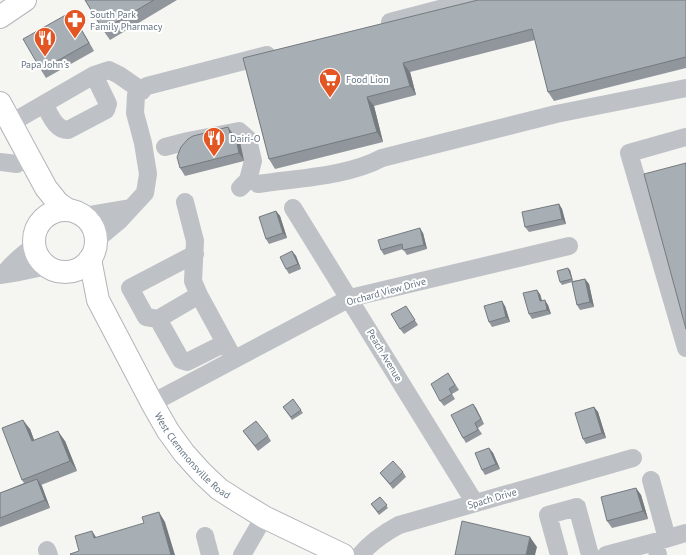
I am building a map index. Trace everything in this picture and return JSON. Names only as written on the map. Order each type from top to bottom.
[{"type":"main road","points":[[0,16],[25,0]]},
{"type":"main road","points":[[0,103],[6,128],[9,163],[36,198],[43,220]]},
{"type":"main road","points":[[6,128],[46,188],[58,203],[75,213],[93,227],[93,250],[80,268],[74,271],[57,269],[40,258],[35,244],[37,230],[43,220],[52,213],[60,211],[75,213]]},
{"type":"main road","name":"West Clemmonsville Road","points":[[93,250],[98,300],[152,403],[172,437],[184,453],[219,489],[264,517],[343,555]]},
{"type":"main road","name":"West Clemmonsville Road","points":[[57,269],[98,300]]},
{"type":"street","points":[[376,26],[474,0]]},
{"type":"street","points":[[93,250],[145,193],[148,174],[143,142],[135,113],[136,96],[147,86],[284,50]]},
{"type":"street","points":[[6,128],[44,104],[94,76],[109,70],[142,91]]},
{"type":"street","points":[[44,104],[58,128],[63,130],[68,130],[106,110],[108,104],[94,76]]},
{"type":"street","points":[[258,184],[347,170],[382,158],[556,114],[686,88]]},
{"type":"street","points":[[165,147],[239,131],[248,139],[253,161],[248,180],[240,188]]},
{"type":"street","points":[[686,137],[629,153],[686,348]]},
{"type":"street","points":[[185,202],[195,242],[193,280],[199,295],[234,360]]},
{"type":"street","points":[[75,213],[130,208]]},
{"type":"street","name":"Peach Avenue","points":[[293,208],[350,298],[475,503]]},
{"type":"street","points":[[2,274],[11,264],[25,254],[35,244]]},
{"type":"street","name":"Orchard View Drive","points":[[152,403],[350,298],[569,246]]},
{"type":"street","points":[[195,254],[130,288],[146,317],[158,319],[199,295]]},
{"type":"street","points":[[2,274],[57,269]]},
{"type":"street","points":[[158,319],[181,360],[187,362],[225,343]]},
{"type":"street","name":"Spach Drive","points":[[360,555],[380,536],[399,525],[633,458]]},
{"type":"street","points":[[651,480],[660,545]]},
{"type":"street","points":[[558,555],[548,514],[577,507],[590,555]]},
{"type":"street","points":[[242,555],[264,517]]},
{"type":"street","points":[[606,555],[660,545],[686,533]]},
{"type":"street","points":[[205,536],[210,555]]},
{"type":"building","points":[[85,0],[154,0],[103,30]]},
{"type":"building","points":[[478,0],[686,0],[686,57],[548,92],[532,29],[403,63],[410,86],[367,97],[377,132],[269,159],[243,58]]},
{"type":"building","points":[[71,12],[89,43],[41,70],[23,39]]},
{"type":"building","name":"Dairi-O","points":[[228,127],[231,136],[235,134],[239,153],[180,168],[177,157],[181,147],[188,139],[193,136]]},
{"type":"building","points":[[686,163],[686,329],[644,174]]},
{"type":"building","points":[[559,204],[562,219],[525,227],[522,212]]},
{"type":"building","points":[[276,211],[283,233],[266,239],[259,217]]},
{"type":"building","points":[[420,228],[424,245],[403,250],[402,244],[381,250],[378,240]]},
{"type":"building","points":[[292,251],[298,264],[286,269],[280,257]]},
{"type":"building","points":[[568,268],[572,279],[560,282],[557,271]]},
{"type":"building","points":[[585,279],[590,302],[577,305],[572,282]]},
{"type":"building","points":[[537,290],[540,301],[545,300],[547,310],[529,314],[523,293]]},
{"type":"building","points":[[502,301],[506,317],[489,322],[484,306]]},
{"type":"building","points":[[406,306],[415,320],[400,329],[391,314]]},
{"type":"building","points":[[448,373],[455,385],[449,389],[452,394],[440,401],[431,384]]},
{"type":"building","points":[[293,399],[301,410],[291,417],[283,407]]},
{"type":"building","points":[[473,404],[481,419],[475,423],[478,430],[463,438],[451,415]]},
{"type":"building","points":[[594,407],[602,433],[583,439],[575,413]]},
{"type":"building","points":[[23,420],[32,441],[58,431],[70,461],[22,480],[2,428]]},
{"type":"building","points":[[256,421],[268,436],[255,446],[243,431]]},
{"type":"building","points":[[489,448],[496,464],[482,470],[475,453]]},
{"type":"building","points":[[393,461],[403,472],[390,484],[380,473]]},
{"type":"building","points":[[37,479],[45,500],[0,518],[0,493]]},
{"type":"building","points":[[636,488],[643,511],[607,521],[601,497]]},
{"type":"building","points":[[380,497],[387,505],[378,512],[371,504]]},
{"type":"building","points":[[159,512],[171,555],[70,554],[79,551],[75,536],[92,531],[94,538],[144,523],[142,517]]},
{"type":"building","points":[[462,521],[530,537],[526,555],[455,555]]},
{"type":"place","name":"South Park Family Pharmacy","points":[[75,40]]},
{"type":"place","name":"Papa John's","points":[[45,58]]},
{"type":"place","name":"Food Lion","points":[[330,98]]},
{"type":"place","name":"Dairi-O","points":[[214,158]]}]
